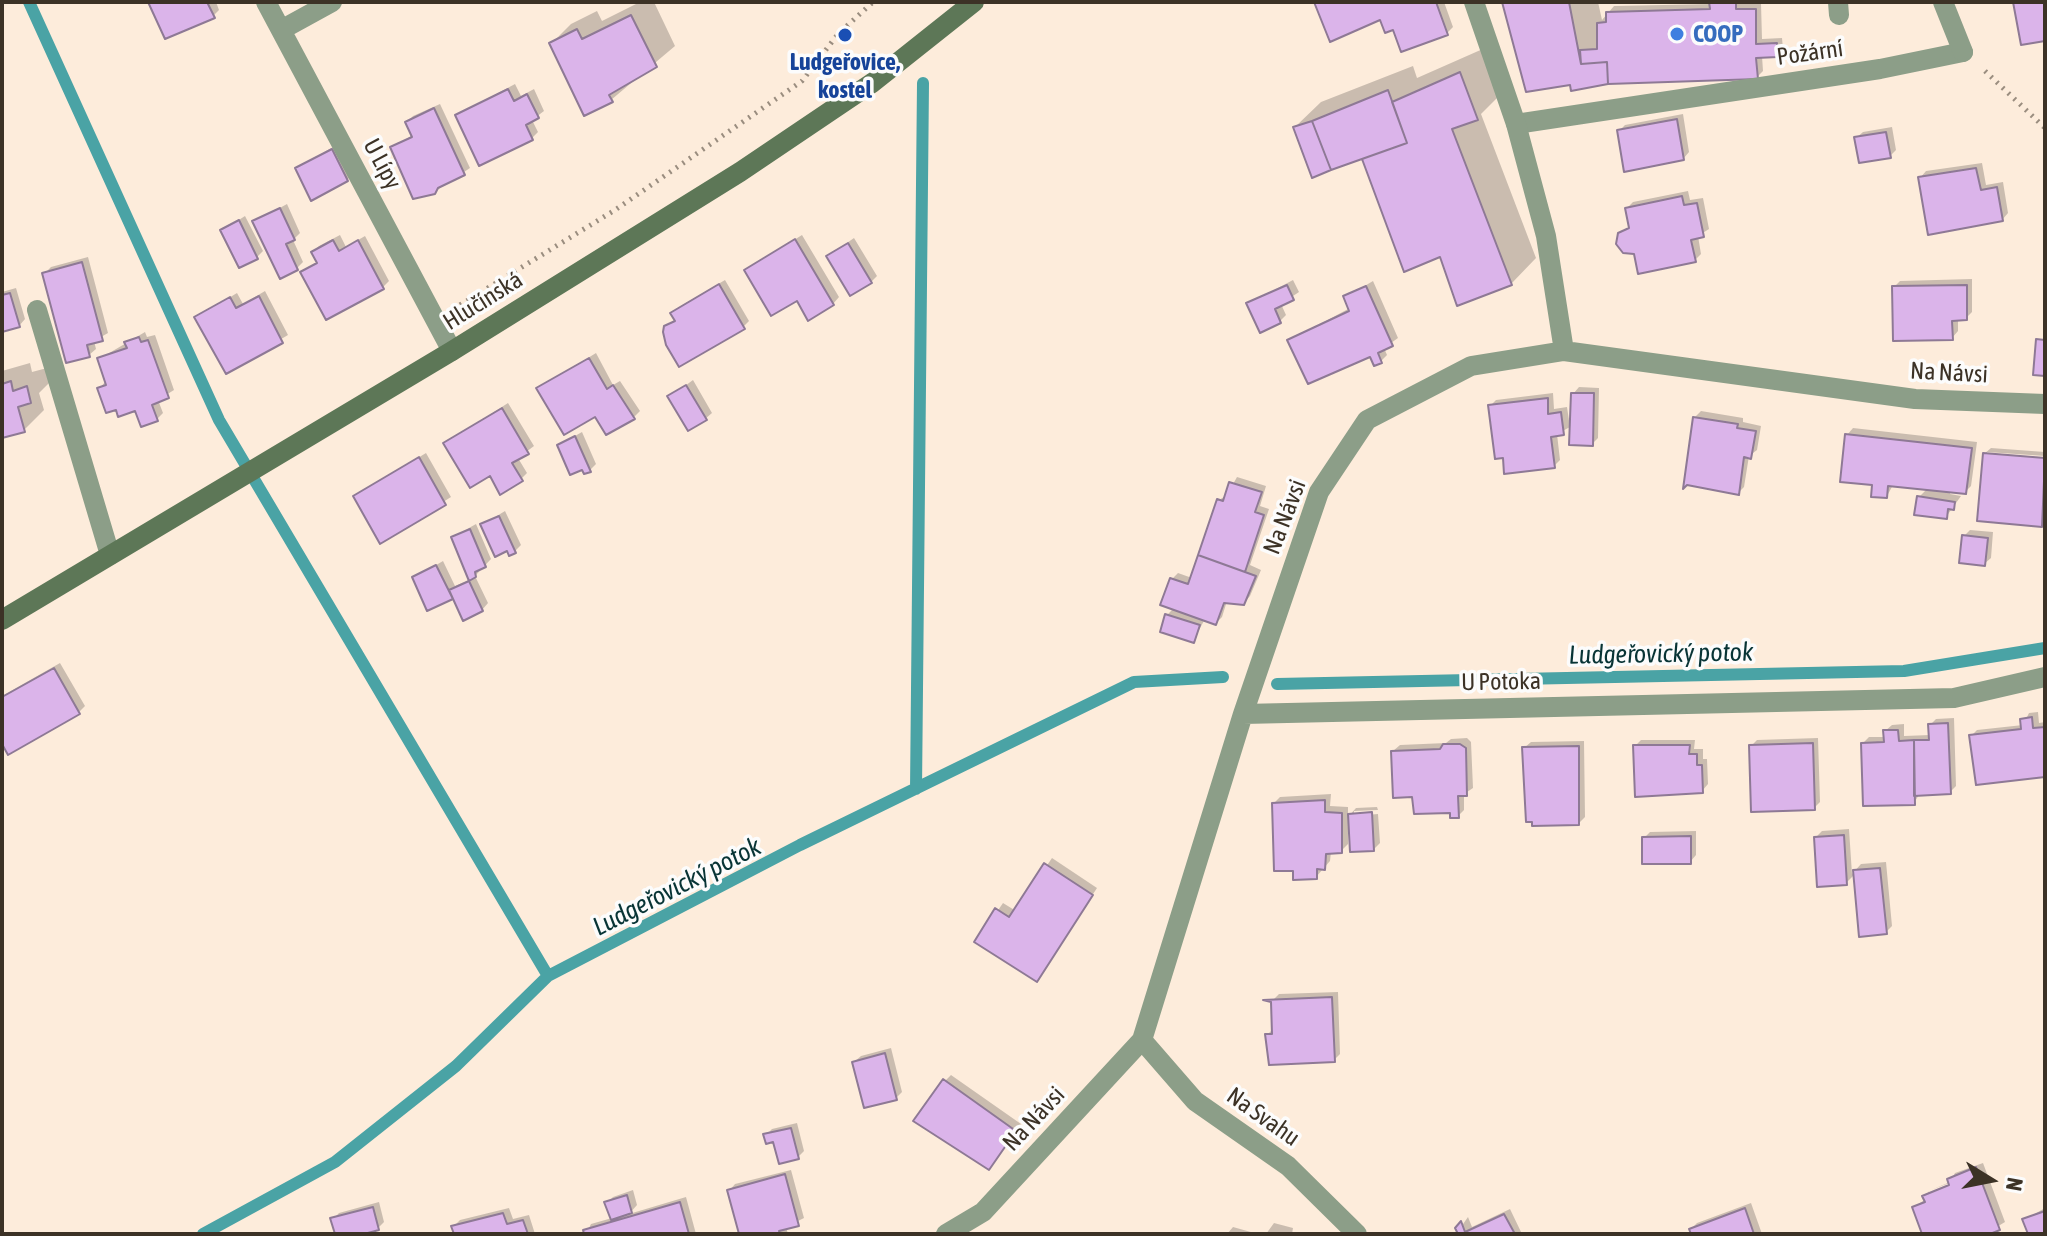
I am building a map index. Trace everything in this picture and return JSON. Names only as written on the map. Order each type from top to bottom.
[{"type":"street","name":"U Lípy","points":[[266,2],[452,351]]},
{"type":"street","points":[[281,30],[332,2]]},
{"type":"street","name":"Hlučínská","points":[[2,620],[452,351],[740,172],[872,83],[974,2]]},
{"type":"street","points":[[1474,2],[1516,124],[1546,236],[1564,351]]},
{"type":"street","points":[[1943,2],[1963,52]]},
{"type":"street","name":"Požární","points":[[1516,124],[1880,69],[1963,52]]},
{"type":"street","points":[[37,310],[110,555]]},
{"type":"street","name":"Na Návsi","points":[[946,1234],[983,1212],[1142,1040],[1243,714],[1319,492],[1367,420],[1471,366],[1564,351],[1915,399],[2045,404]]},
{"type":"street","name":"U Potoka","points":[[1243,714],[1954,698],[2045,677]]},
{"type":"street","name":"Na Svahu","points":[[1142,1040],[1195,1101],[1288,1166],[1357,1234]]},
{"type":"path","points":[[435,321],[615,210],[802,81],[838,34],[873,2]]},
{"type":"path","points":[[1963,52],[2045,128]]},
{"type":"building","points":[[148,2],[207,2],[215,18],[165,39]]},
{"type":"building","points":[[1314,2],[1436,2],[1448,35],[1401,52],[1393,30],[1385,33],[1380,20],[1330,42]]},
{"type":"building","points":[[1502,2],[1569,2],[1581,64],[1607,62],[1608,84],[1571,91],[1570,85],[1526,92]]},
{"type":"building","points":[[1709,2],[1736,2],[1736,9],[1756,9],[1756,44],[1777,43],[1778,57],[1756,58],[1758,79],[1608,84],[1607,62],[1581,64],[1580,50],[1597,49],[1597,23],[1606,22],[1606,12],[1710,9]]},
{"type":"building","points":[[2013,2],[2045,2],[2045,41],[2021,45]]},
{"type":"building","points":[[631,15],[657,67],[609,95],[613,102],[584,116],[549,43],[577,29],[582,39]]},
{"type":"building","points":[[1460,72],[1478,120],[1452,129],[1512,285],[1457,306],[1440,257],[1404,272],[1362,159],[1407,143],[1392,102]]},
{"type":"building","points":[[508,89],[514,101],[527,94],[539,118],[526,125],[533,140],[479,166],[455,115]]},
{"type":"building","points":[[1388,90],[1407,143],[1331,170],[1312,121]]},
{"type":"building","points":[[434,108],[465,175],[438,188],[435,194],[413,199],[390,147],[412,137],[405,122]]},
{"type":"building","points":[[1677,119],[1684,160],[1624,172],[1617,130]]},
{"type":"building","points":[[1312,121],[1331,170],[1312,178],[1293,127]]},
{"type":"building","points":[[1886,132],[1891,158],[1859,163],[1854,137]]},
{"type":"building","points":[[332,149],[348,181],[311,201],[295,168]]},
{"type":"building","points":[[1976,168],[1981,190],[1997,187],[2003,221],[1928,235],[1918,177]]},
{"type":"building","points":[[1682,196],[1684,205],[1697,203],[1704,237],[1691,240],[1696,262],[1638,274],[1634,254],[1623,253],[1616,244],[1618,233],[1629,228],[1625,208]]},
{"type":"building","points":[[280,208],[295,240],[286,244],[298,270],[280,279],[252,221]]},
{"type":"building","points":[[239,220],[258,259],[239,268],[220,230]]},
{"type":"building","points":[[795,239],[834,305],[808,321],[797,301],[771,316],[744,270]]},
{"type":"building","points":[[333,240],[339,251],[358,240],[384,289],[326,320],[300,272],[317,263],[311,252]]},
{"type":"building","points":[[848,243],[872,283],[850,296],[826,256]]},
{"type":"building","points":[[82,262],[103,341],[87,345],[90,357],[66,363],[42,273]]},
{"type":"building","points":[[719,284],[745,329],[679,367],[666,345],[663,332],[664,326],[675,321],[670,313]]},
{"type":"building","points":[[1287,285],[1294,300],[1275,309],[1281,323],[1260,333],[1246,303]]},
{"type":"building","points":[[1967,285],[1967,320],[1952,321],[1953,340],[1893,341],[1892,286]]},
{"type":"building","points":[[1366,286],[1393,346],[1378,353],[1382,363],[1374,366],[1370,357],[1308,384],[1287,340],[1349,311],[1343,296]]},
{"type":"building","points":[[10,293],[20,327],[2,332],[2,295]]},
{"type":"building","points":[[259,296],[283,343],[226,374],[194,317],[230,297],[236,308]]},
{"type":"building","points":[[139,337],[141,342],[148,340],[169,398],[152,405],[158,421],[141,427],[135,411],[118,417],[116,410],[106,413],[97,388],[106,385],[97,358],[127,348],[124,342]]},
{"type":"building","points":[[2036,339],[2045,340],[2045,376],[2033,375]]},
{"type":"building","points":[[589,358],[607,389],[613,385],[635,419],[606,435],[595,417],[564,435],[536,388]]},
{"type":"building","points":[[11,381],[13,391],[27,386],[31,403],[18,407],[25,432],[2,438],[2,384]]},
{"type":"building","points":[[686,385],[707,420],[688,431],[667,396]]},
{"type":"building","points":[[1571,393],[1594,393],[1593,446],[1569,445]]},
{"type":"building","points":[[1548,398],[1548,414],[1561,412],[1564,435],[1551,437],[1555,468],[1504,474],[1503,458],[1495,459],[1488,405]]},
{"type":"building","points":[[502,408],[529,454],[512,463],[523,481],[500,495],[490,476],[470,488],[443,443]]},
{"type":"building","points":[[1693,417],[1738,424],[1737,428],[1756,431],[1751,459],[1744,457],[1739,495],[1687,485],[1683,489]]},
{"type":"building","points":[[1845,434],[1972,448],[1966,494],[1888,486],[1887,498],[1871,497],[1872,485],[1840,482]]},
{"type":"building","points":[[575,436],[591,472],[584,474],[582,470],[570,475],[557,445]]},
{"type":"building","points":[[1983,453],[2045,458],[2042,527],[1977,521]]},
{"type":"building","points":[[419,457],[446,505],[380,544],[353,496]]},
{"type":"building","points":[[1229,482],[1262,492],[1255,512],[1264,515],[1245,572],[1198,555],[1217,499],[1223,501]]},
{"type":"building","points":[[1917,496],[1955,502],[1954,510],[1948,509],[1947,519],[1914,515]]},
{"type":"building","points":[[499,516],[516,553],[509,556],[507,551],[495,557],[480,524]]},
{"type":"building","points":[[470,529],[486,567],[475,572],[476,577],[469,581],[451,537]]},
{"type":"building","points":[[1962,535],[1988,538],[1985,566],[1959,563]]},
{"type":"building","points":[[1198,555],[1256,576],[1244,605],[1224,603],[1216,625],[1160,605],[1170,578],[1188,584]]},
{"type":"building","points":[[436,565],[453,599],[427,611],[412,577]]},
{"type":"building","points":[[469,581],[483,611],[463,621],[449,590]]},
{"type":"building","points":[[1165,614],[1200,625],[1194,643],[1160,632]]},
{"type":"building","points":[[54,668],[80,714],[8,755],[2,744],[2,697]]},
{"type":"building","points":[[2032,717],[2033,728],[2045,727],[2045,777],[1976,785],[1969,735],[2021,729],[2020,719]]},
{"type":"building","points":[[1948,723],[1951,794],[1914,796],[1914,740],[1929,740],[1928,724]]},
{"type":"building","points":[[1883,730],[1898,730],[1899,741],[1914,740],[1915,805],[1863,806],[1861,743],[1884,742]]},
{"type":"building","points":[[1813,743],[1815,810],[1751,812],[1749,745]]},
{"type":"building","points":[[1443,744],[1460,744],[1466,748],[1467,796],[1458,796],[1459,818],[1450,818],[1450,813],[1414,814],[1412,797],[1393,798],[1391,751],[1440,749]]},
{"type":"building","points":[[1633,745],[1690,745],[1689,754],[1697,754],[1697,765],[1702,765],[1703,793],[1635,797]]},
{"type":"building","points":[[1579,746],[1579,825],[1532,826],[1532,822],[1526,822],[1522,747]]},
{"type":"building","points":[[1325,800],[1325,812],[1342,813],[1342,853],[1326,854],[1325,870],[1317,869],[1317,879],[1293,880],[1293,871],[1274,871],[1272,803]]},
{"type":"building","points":[[1372,812],[1374,851],[1350,852],[1348,814]]},
{"type":"building","points":[[1844,835],[1847,885],[1817,887],[1814,837]]},
{"type":"building","points":[[1691,836],[1691,864],[1642,864],[1642,837]]},
{"type":"building","points":[[1044,863],[1093,895],[1037,982],[974,942],[995,908],[1009,917]]},
{"type":"building","points":[[1880,868],[1887,934],[1859,937],[1853,870]]},
{"type":"building","points":[[1332,997],[1335,1062],[1269,1065],[1265,1034],[1272,1034],[1271,1002],[1263,1000]]},
{"type":"building","points":[[885,1053],[897,1100],[864,1108],[852,1062]]},
{"type":"building","points":[[943,1079],[1016,1131],[989,1170],[913,1121]]},
{"type":"building","points":[[791,1128],[799,1159],[779,1164],[773,1142],[766,1144],[763,1134]]},
{"type":"building","points":[[1976,1167],[2000,1230],[1990,1234],[1922,1234],[1912,1207],[1925,1202],[1922,1196],[1949,1185],[1947,1179]]},
{"type":"building","points":[[785,1174],[799,1226],[779,1231],[780,1234],[739,1234],[727,1190]]},
{"type":"building","points":[[627,1195],[632,1213],[611,1220],[604,1202]]},
{"type":"building","points":[[680,1202],[689,1234],[584,1234],[583,1230]]},
{"type":"building","points":[[373,1207],[379,1230],[364,1234],[335,1234],[330,1218]]},
{"type":"building","points":[[1745,1208],[1754,1234],[1691,1234],[1689,1229]]},
{"type":"building","points":[[2045,1211],[2045,1234],[2028,1234],[2022,1219]]},
{"type":"building","points":[[503,1213],[507,1224],[523,1220],[528,1234],[454,1234],[451,1226]]},
{"type":"building","points":[[1504,1214],[1515,1234],[1458,1234],[1455,1228],[1461,1221],[1465,1232]]},
{"type":"waterway","points":[[29,2],[219,420],[548,976]]},
{"type":"waterway","points":[[916,789],[923,83]]},
{"type":"waterway","name":"Ludgeřovický potok","points":[[1277,684],[1904,671],[2045,648]]},
{"type":"waterway","name":"Ludgeřovický potok","points":[[203,1234],[335,1162],[456,1066],[548,976],[800,845],[1134,682],[1223,677]]},
{"type":"place","name":"COOP","points":[[1677,34]]},
{"type":"place","name":"Ludgeřovice, kostel","points":[[845,35]]}]
